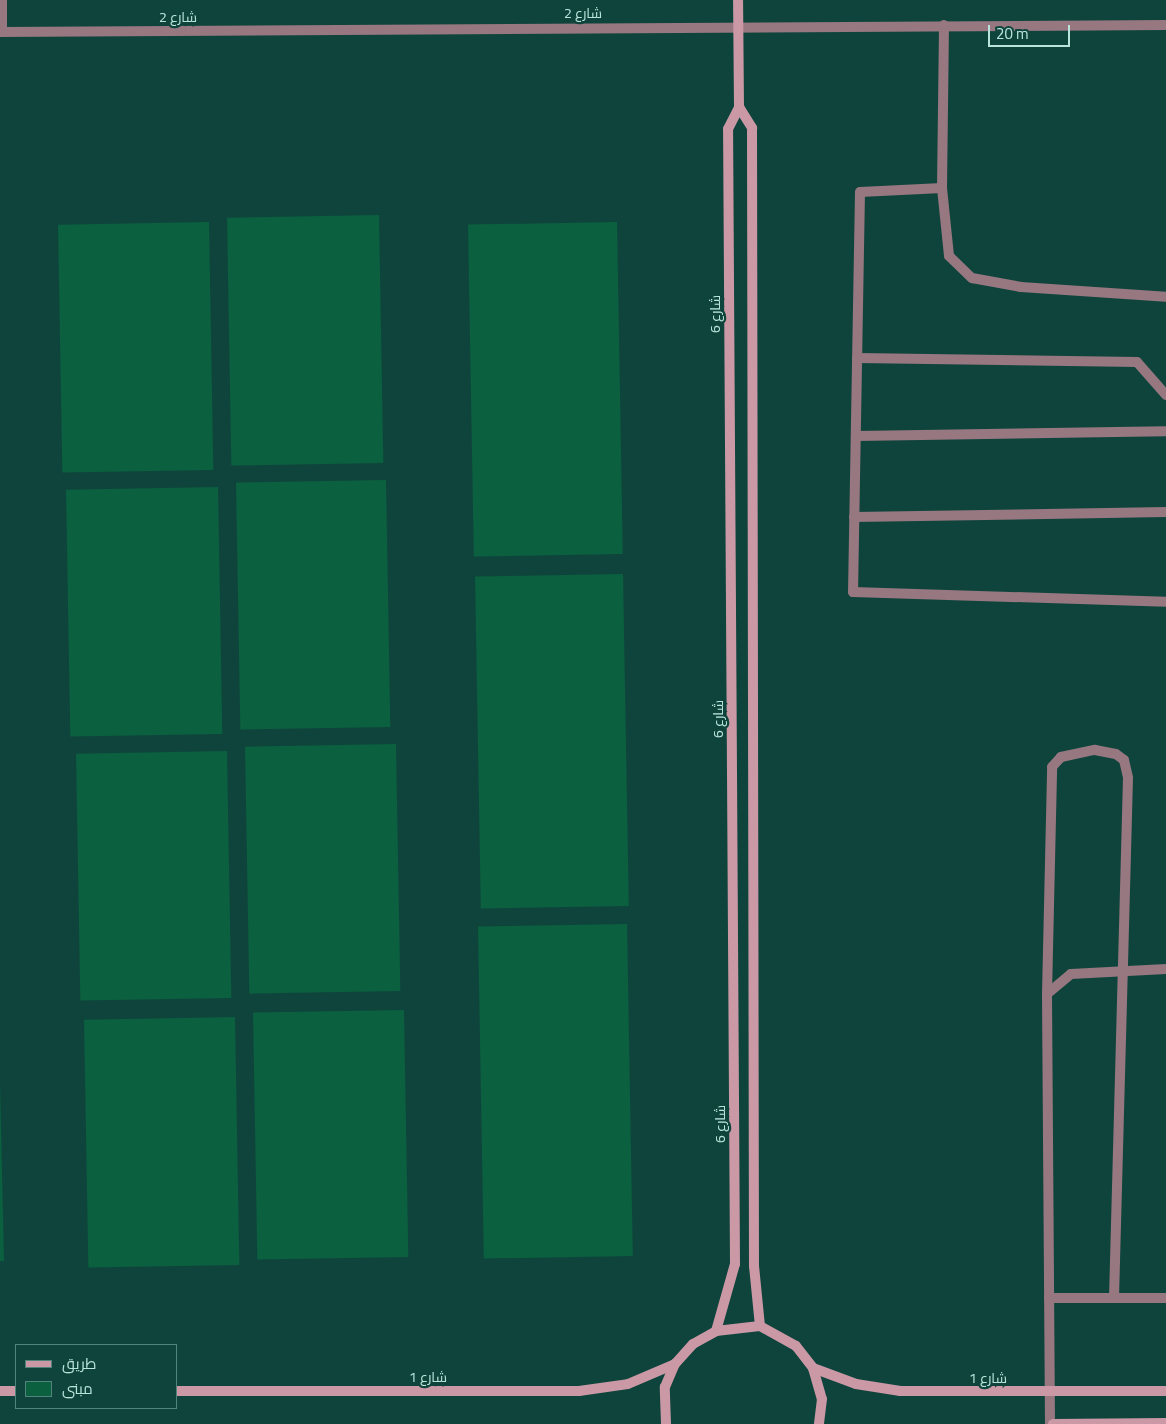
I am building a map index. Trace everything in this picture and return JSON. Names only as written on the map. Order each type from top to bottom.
[{"type":"street","points":[[1,32],[2,0]]},
{"type":"street","name":"شارع 6","points":[[716,1331],[735,1264],[728,129],[739,108],[738,0]]},
{"type":"street","points":[[944,25],[942,188],[949,256],[972,278],[1021,287],[1166,296]]},
{"type":"street","name":"شارع 2","points":[[1,32],[739,26],[1166,25]]},
{"type":"street","points":[[739,108],[752,128],[754,1266],[760,1326]]},
{"type":"street","points":[[942,188],[860,192],[853,592],[1166,602]]},
{"type":"street","points":[[857,358],[1137,362],[1166,395]]},
{"type":"street","points":[[856,436],[1166,431]]},
{"type":"street","points":[[854,517],[1166,512]]},
{"type":"street","points":[[1114,1298],[1128,778],[1124,760],[1116,754],[1095,750],[1060,757],[1052,767],[1047,994],[1050,1391],[1052,1424],[1166,1423]]},
{"type":"street","points":[[1047,994],[1071,974],[1166,969]]},
{"type":"street","points":[[1050,1298],[1166,1298]]},
{"type":"street","points":[[666,1424],[665,1387],[675,1364],[693,1344],[716,1331],[760,1326],[796,1346],[813,1368],[822,1399],[819,1424]]},
{"type":"street","name":"شارع 1","points":[[178,1391],[579,1391],[628,1384],[675,1364]]},
{"type":"street","name":"شارع 1","points":[[813,1368],[856,1384],[900,1391],[1166,1391]]},
{"type":"street","points":[[0,1391],[15,1391]]},
{"type":"building","points":[[379,215],[383,463],[231,466],[227,218]]},
{"type":"building","points":[[209,222],[213,470],[62,473],[58,225]]},
{"type":"building","points":[[617,222],[623,554],[474,557],[468,225]]},
{"type":"building","points":[[386,480],[390,727],[240,730],[236,483]]},
{"type":"building","points":[[218,487],[222,734],[70,737],[66,490]]},
{"type":"building","points":[[623,574],[629,906],[481,909],[475,577]]},
{"type":"building","points":[[396,744],[400,991],[249,994],[245,747]]},
{"type":"building","points":[[227,751],[231,998],[80,1001],[76,754]]},
{"type":"building","points":[[627,924],[633,1256],[484,1259],[478,927]]},
{"type":"building","points":[[404,1010],[408,1257],[257,1260],[253,1013]]},
{"type":"building","points":[[235,1017],[239,1265],[88,1268],[84,1020]]},
{"type":"building","points":[[0,1082],[4,1261],[0,1261]]}]
